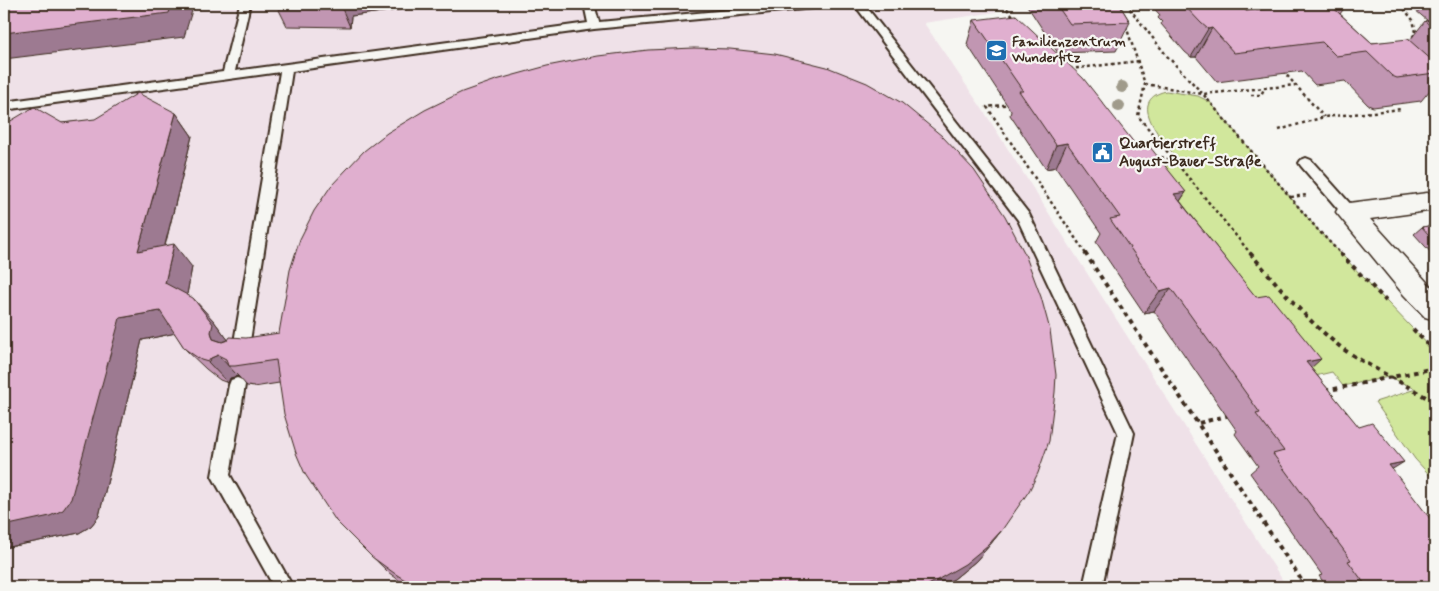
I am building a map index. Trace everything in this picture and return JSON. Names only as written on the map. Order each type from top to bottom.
[{"type":"street","points":[[1348,212],[1435,201]]},
{"type":"street","points":[[1348,212],[1414,288],[1435,308]]},
{"type":"lane","points":[[228,77],[245,4]]},
{"type":"lane","points":[[589,4],[594,26]]},
{"type":"lane","points":[[4,106],[594,26],[825,4]]},
{"type":"lane","points":[[859,4],[1024,218],[1126,433],[1093,587]]},
{"type":"lane","points":[[240,354],[286,69]]},
{"type":"lane","points":[[1306,163],[1348,212]]},
{"type":"lane","points":[[237,385],[221,476],[284,587]]},
{"type":"path","points":[[1004,4],[1016,19]]},
{"type":"path","points":[[1126,4],[1167,56],[1203,94],[1318,230],[1387,302]]},
{"type":"path","points":[[1400,4],[1413,20],[1416,32],[1411,39]]},
{"type":"path","points":[[1124,20],[1145,84],[1138,116],[1170,160],[1304,315],[1337,343],[1369,366],[1417,390],[1435,403]]},
{"type":"path","points":[[1070,70],[1139,61]]},
{"type":"path","points":[[1279,66],[1324,117]]},
{"type":"path","points":[[1145,84],[1203,94],[1296,85]]},
{"type":"path","points":[[1251,95],[1261,94],[1264,88]]},
{"type":"path","points":[[1015,104],[987,108],[1199,423],[1306,587]]},
{"type":"path","points":[[1279,130],[1324,117],[1402,109]]},
{"type":"path","points":[[1152,156],[1170,160]]},
{"type":"path","points":[[1408,323],[1435,352]]},
{"type":"path","points":[[1324,391],[1435,368]]},
{"type":"path","points":[[1199,423],[1238,413]]},
{"type":"shaded area","points":[[4,4],[990,4],[996,12],[924,23],[985,113],[1287,587],[4,587]]},
{"type":"green space","points":[[1166,91],[1198,96],[1210,102],[1318,230],[1435,352],[1435,481],[1415,459],[1375,402],[1416,389],[1389,377],[1343,386],[1332,372],[1298,380],[1136,171],[1181,163],[1159,135],[1148,113],[1148,104],[1154,96]]},
{"type":"building","points":[[4,4],[172,4],[169,13],[4,33]]},
{"type":"building","points":[[1056,4],[1119,4],[1130,22],[1070,24]]},
{"type":"building","points":[[1183,4],[1239,4],[1246,11],[1307,4],[1329,4],[1372,43],[1408,39],[1435,63],[1435,73],[1397,78],[1392,76],[1367,52],[1336,56],[1322,42],[1234,53],[1212,28],[1208,29]]},
{"type":"building","points":[[1016,15],[1083,78],[1139,149],[1150,147],[1186,192],[1174,194],[1256,297],[1269,295],[1321,359],[1306,362],[1359,427],[1372,423],[1404,462],[1389,465],[1435,525],[1435,587],[1367,587],[1348,561],[1351,560],[1273,454],[1284,451],[1256,414],[1260,413],[1171,288],[1160,291],[1110,219],[1120,217],[1067,143],[1056,145],[1019,91],[1023,91],[974,20]]},
{"type":"building","points":[[1435,20],[1435,30],[1425,21]]},
{"type":"building","points":[[730,49],[775,54],[827,67],[867,83],[902,103],[942,136],[974,170],[1005,216],[1025,254],[1041,297],[1050,330],[1056,375],[1049,441],[1038,473],[1029,491],[1002,530],[988,545],[965,564],[925,587],[416,587],[372,557],[336,521],[305,474],[296,453],[284,414],[276,360],[228,366],[226,359],[218,355],[211,358],[208,362],[201,360],[185,349],[160,311],[120,318],[71,499],[63,510],[50,516],[4,526],[4,125],[34,107],[62,123],[95,119],[138,93],[176,113],[138,251],[174,244],[165,283],[193,298],[213,324],[211,332],[213,339],[222,342],[230,337],[246,338],[279,333],[290,270],[300,239],[314,211],[331,186],[364,151],[387,133],[425,110],[462,92],[496,80],[547,66],[598,56],[648,50]]},
{"type":"building","points":[[1435,225],[1435,242],[1422,227]]},
{"type":"place","name":"Familienzentrum Wunderfitz","points":[[996,50]]},
{"type":"place","name":"Quartierstreff August-Bauer-Straße","points":[[1103,152]]}]
